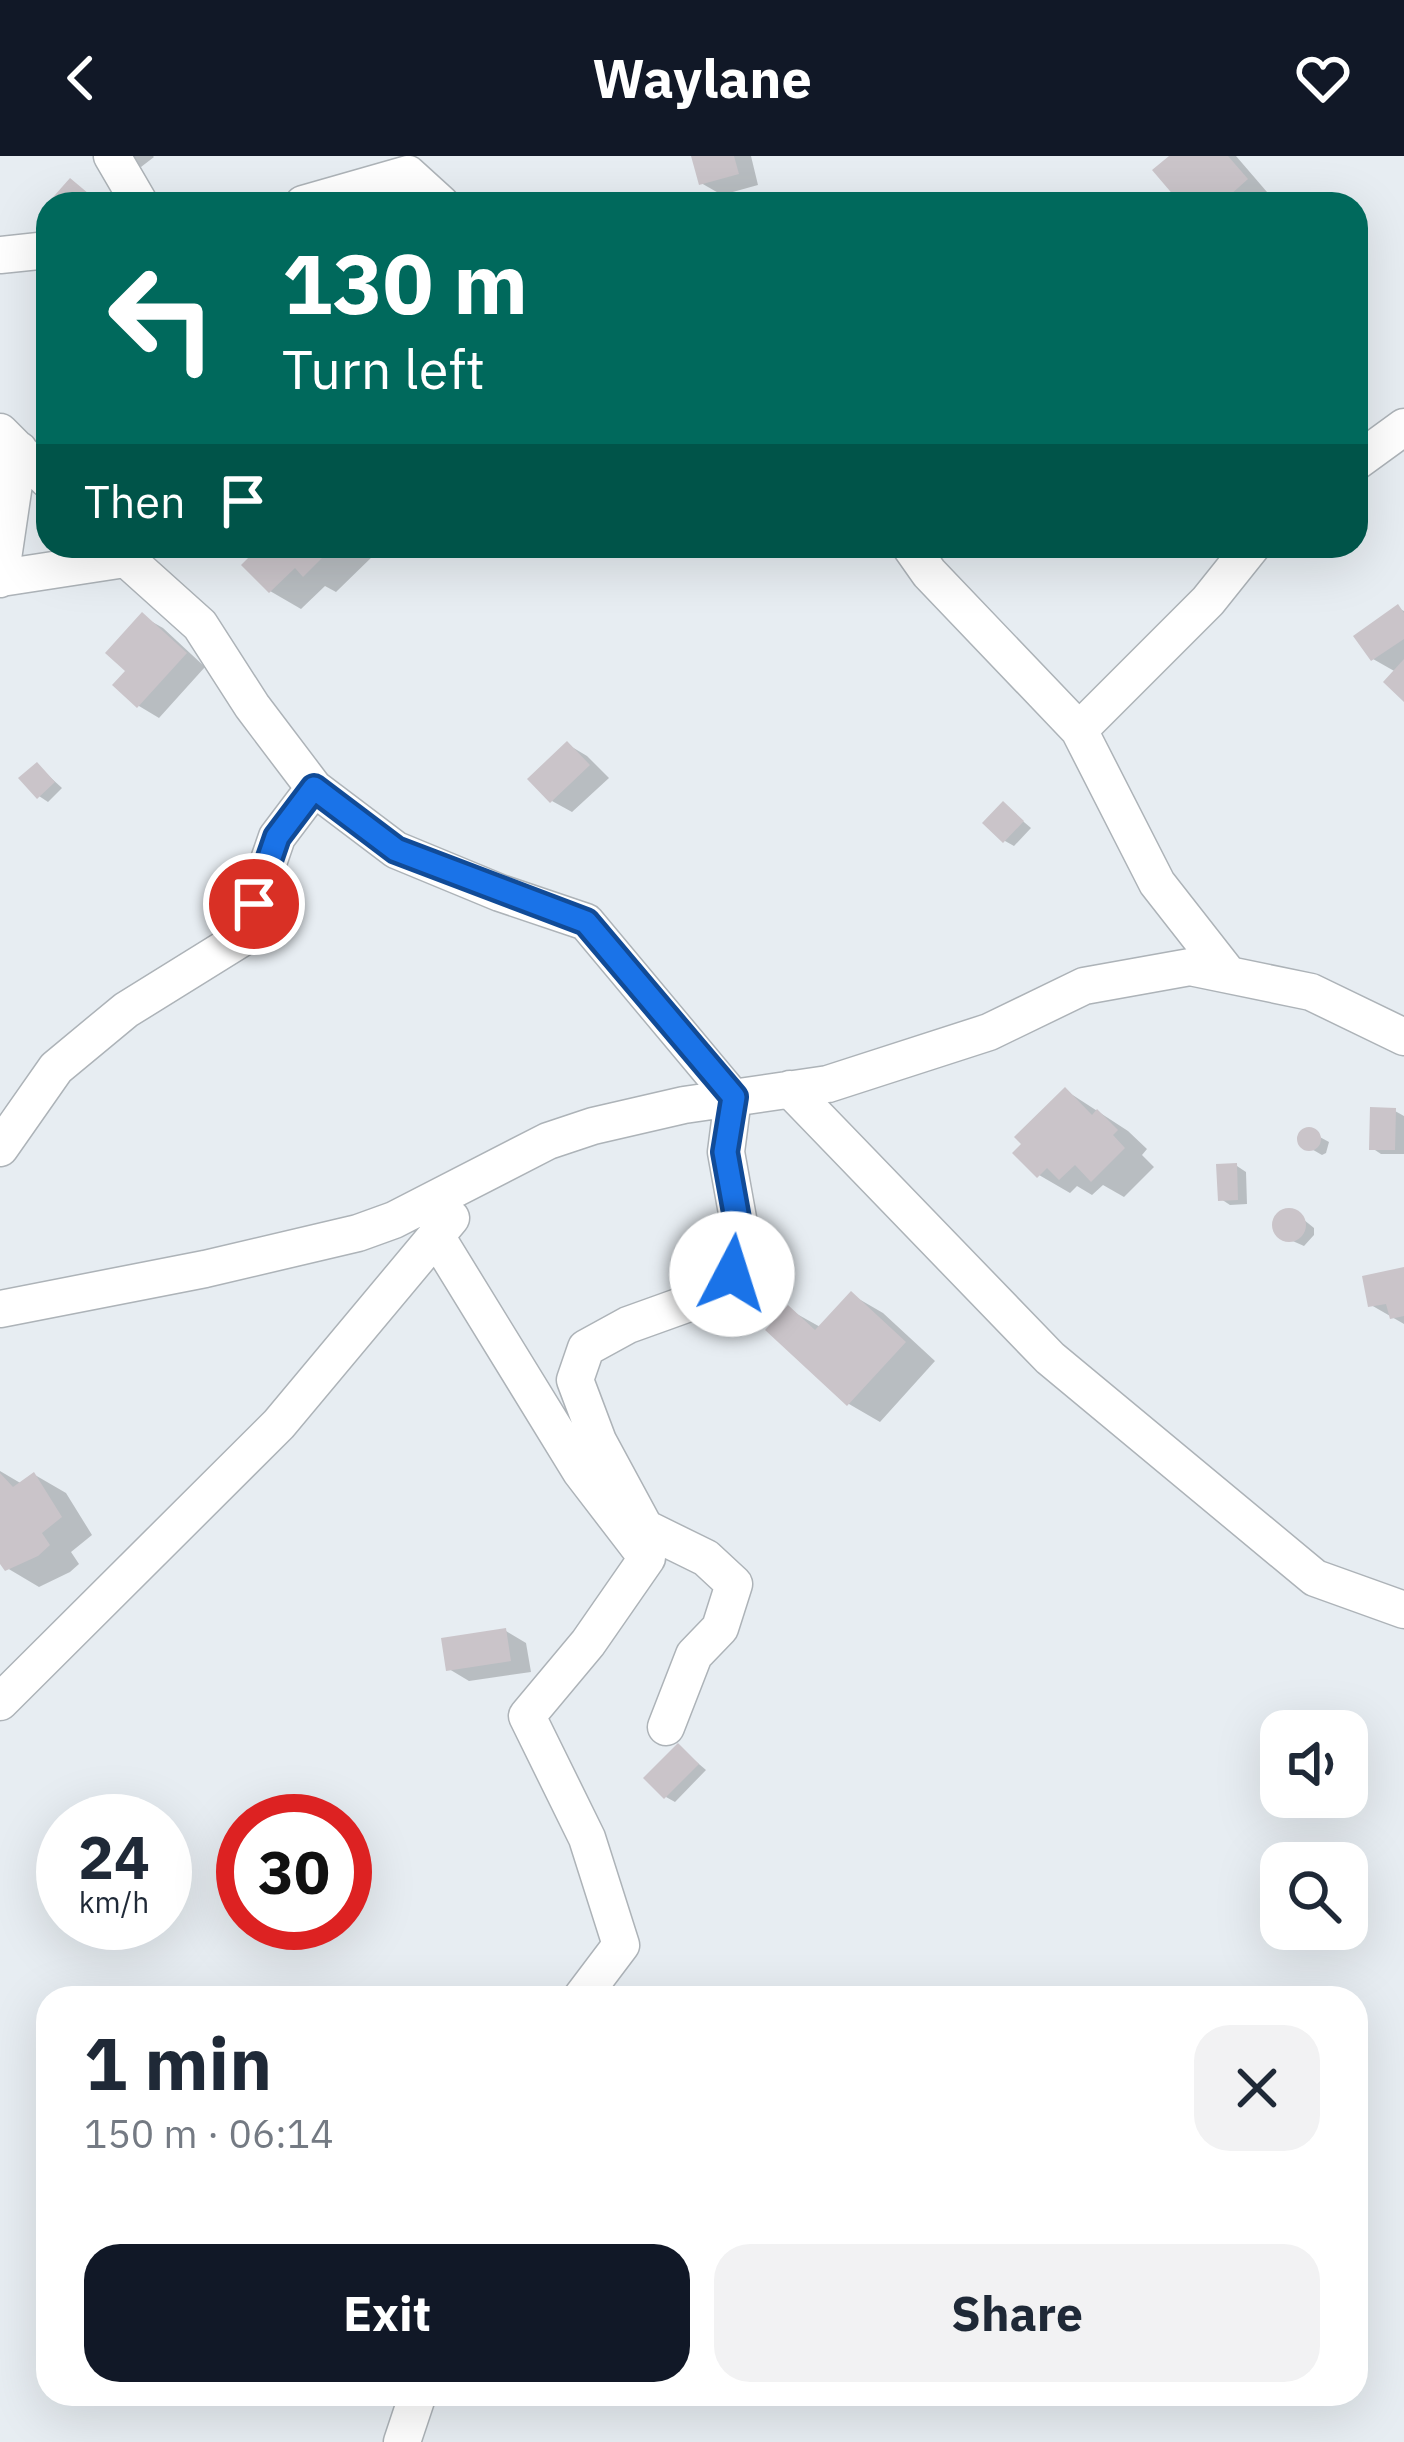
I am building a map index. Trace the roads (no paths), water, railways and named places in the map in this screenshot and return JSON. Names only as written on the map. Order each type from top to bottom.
[{"type":"street","points":[[112,156],[133,192]]},
{"type":"street","points":[[345,192],[407,174],[427,192]]},
{"type":"street","points":[[0,255],[36,251]]},
{"type":"street","points":[[1368,453],[1404,427]]},
{"type":"street","points":[[10,441],[36,468]]},
{"type":"street","points":[[10,441],[0,579],[92,558]]},
{"type":"street","points":[[125,558],[200,626],[314,788],[396,850],[586,922],[734,1097],[725,1152],[740,1235],[732,1274],[706,1297],[628,1325],[586,1348],[575,1380],[598,1441],[645,1528],[706,1558],[734,1584],[720,1628],[694,1655],[666,1726]]},
{"type":"street","points":[[918,558],[1079,730],[1157,883],[1229,975]]},
{"type":"street","points":[[1079,730],[1208,601],[1242,558]]},
{"type":"street","points":[[0,1148],[56,1069],[126,1010],[242,938],[277,837],[314,788]]},
{"type":"street","points":[[0,1309],[358,1233],[548,1141],[593,1126],[734,1097],[828,1084],[989,1032],[1084,986],[1190,967],[1311,992],[1404,1037]]},
{"type":"street","points":[[790,1089],[1050,1358],[1316,1578],[1404,1610]]},
{"type":"street","points":[[0,1702],[279,1424],[488,1173]]},
{"type":"street","points":[[436,1236],[581,1472],[647,1558],[588,1643],[527,1716],[587,1838],[621,1945],[590,1986]]},
{"type":"street","points":[[402,2442],[414,2406]]}]
